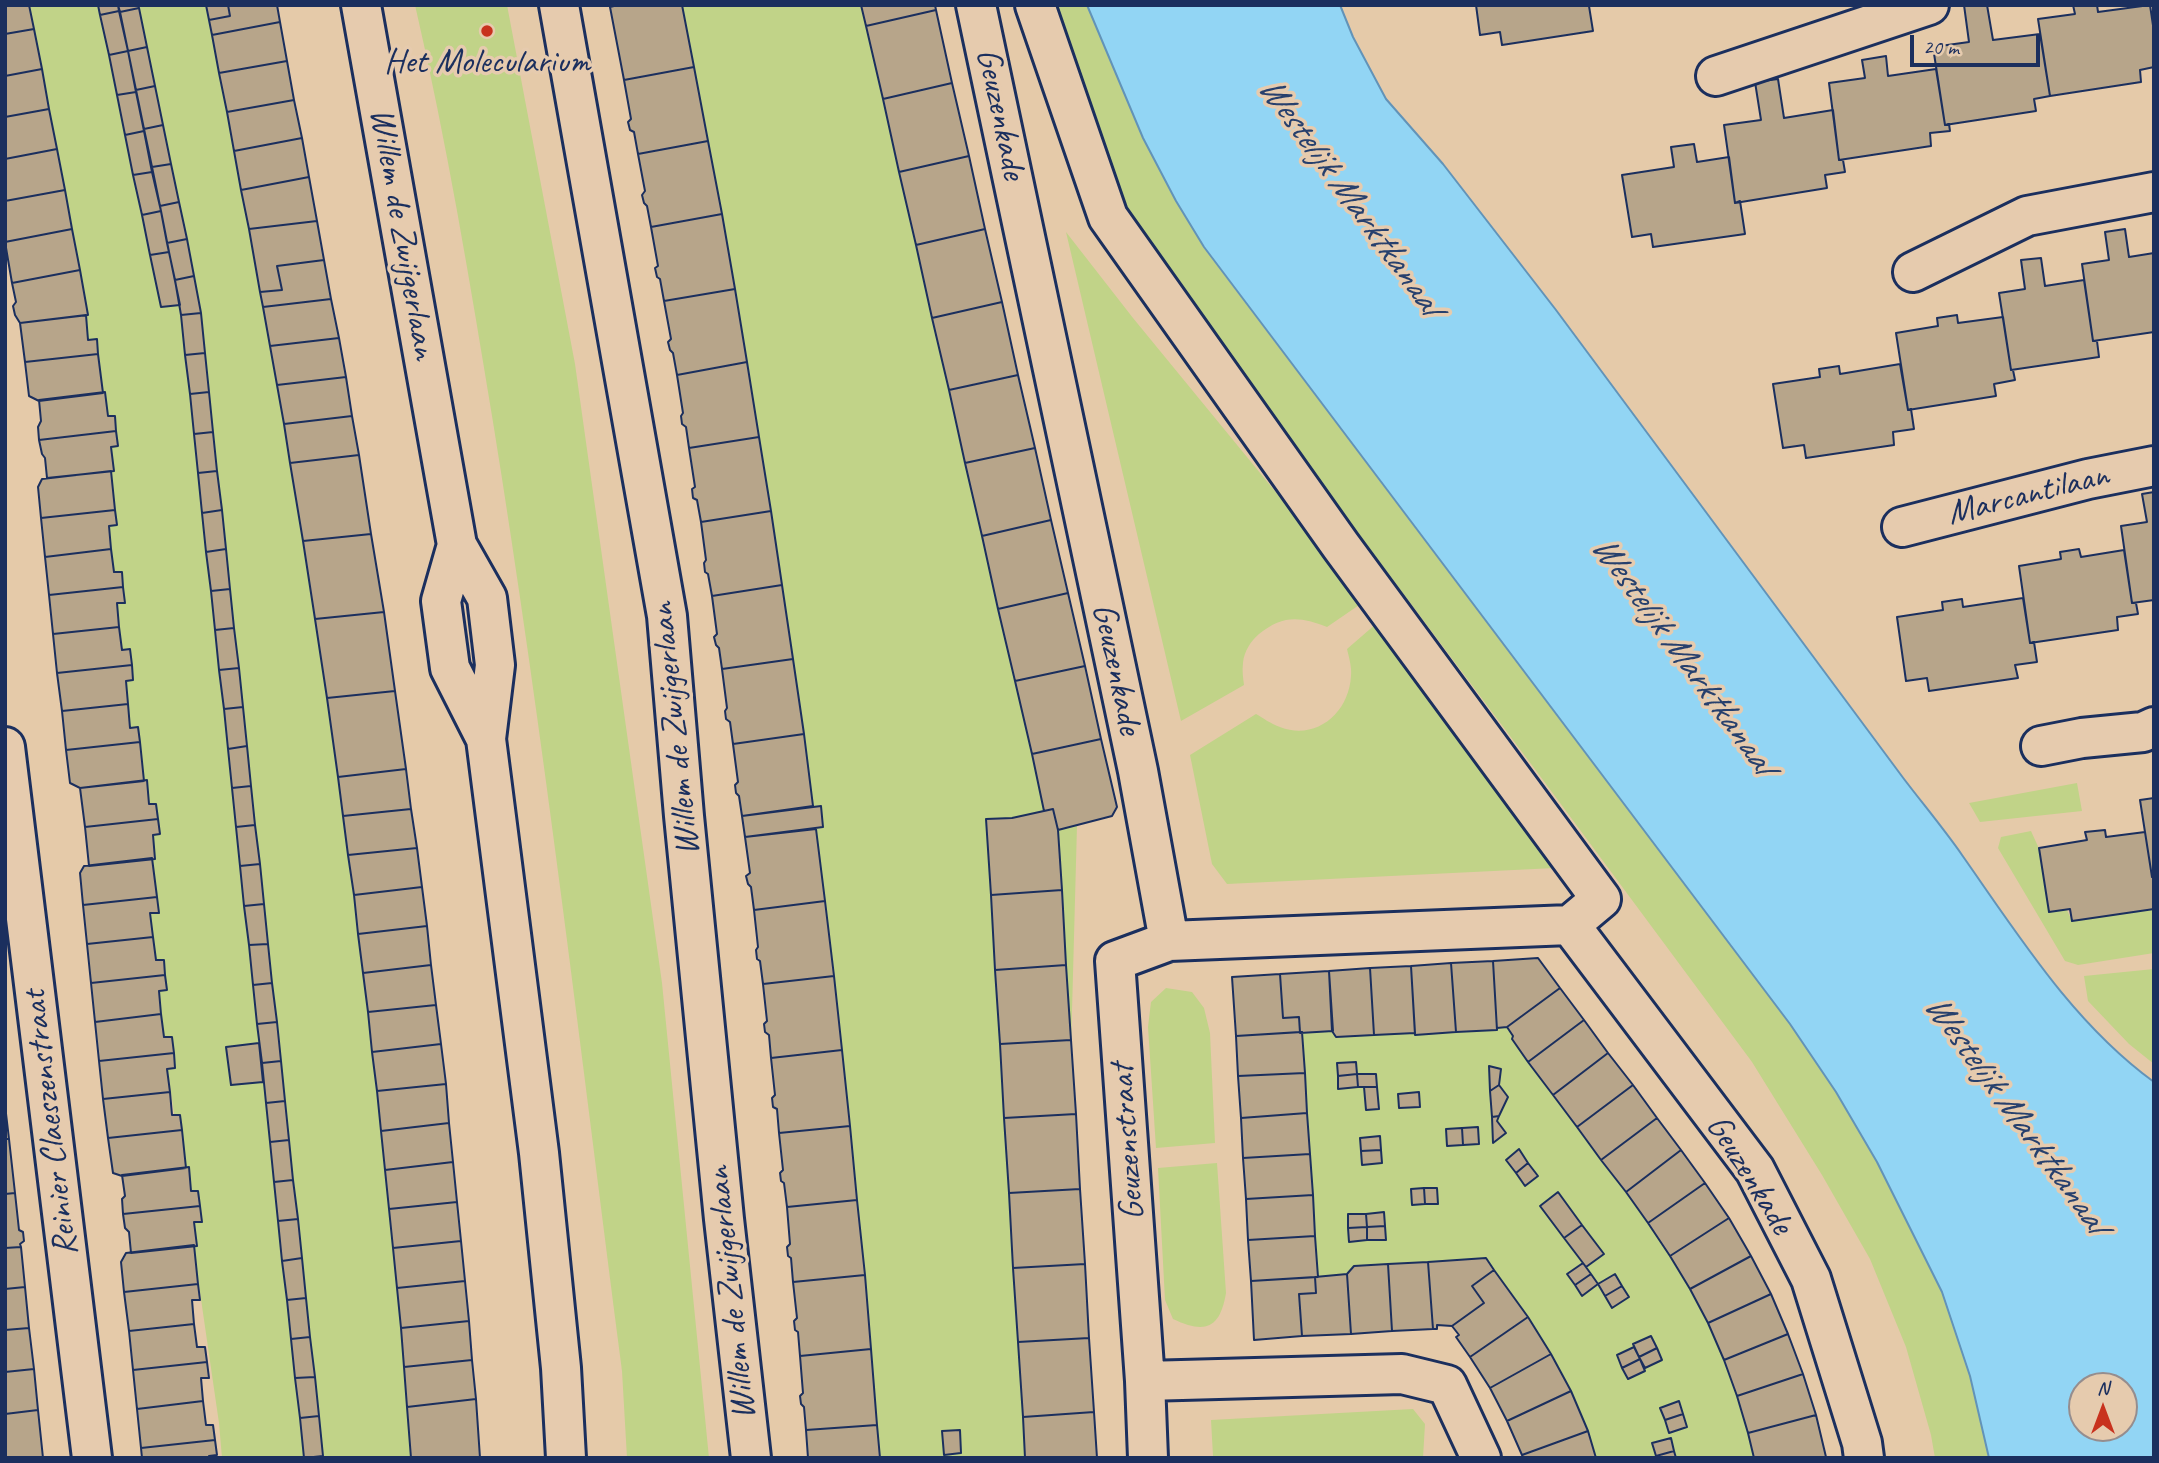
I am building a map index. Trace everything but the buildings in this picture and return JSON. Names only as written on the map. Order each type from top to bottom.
[{"type":"street","name":"Willem de Zwijgerlaan","points":[[361,5],[457,545],[487,598],[495,665],[486,739],[539,1153],[561,1368],[566,1458]]},
{"type":"street","name":"Willem de Zwijgerlaan","points":[[559,5],[667,616],[723,1219],[751,1458]]},
{"type":"street","name":"Geuzenkade","points":[[976,5],[1138,771],[1169,942]]},
{"type":"street","name":"Geuzenkade","points":[[1035,5],[1108,217],[1341,547],[1601,899],[1570,925],[1755,1170],[1811,1279],[1862,1443],[1864,1458]]},
{"type":"street","points":[[1716,76],[1929,5]]},
{"type":"street","points":[[1913,272],[2027,216],[2154,192]]},
{"type":"street","name":"Marcantilaan","points":[[1902,527],[2088,479],[2154,466]]},
{"type":"street","points":[[2041,746],[2082,738],[2143,732],[2154,727]]},
{"type":"street","name":"Reinier Claeszenstraat","points":[[5,747],[92,1458]]},
{"type":"street","points":[[1169,942],[1570,925]]},
{"type":"street","name":"Geuzenstraat","points":[[1148,1458],[1145,1381],[1115,961],[1169,942]]},
{"type":"street","points":[[1145,1381],[1402,1374],[1447,1385],[1481,1458]]},
{"type":"green space","points":[[13,5],[227,5],[371,793],[425,1458],[222,1458]]},
{"type":"green space","points":[[415,5],[507,5],[575,364],[662,983],[709,1458],[627,1458],[622,1371],[512,540],[467,265]]},
{"type":"green space","points":[[668,5],[895,5],[1078,788],[1060,1458],[826,1458],[778,770]]},
{"type":"green space","points":[[1023,5],[1087,5],[1143,138],[1204,248],[1790,1024],[1836,1092],[1877,1162],[1942,1292],[1970,1376],[1989,1458],[1935,1458],[1906,1347],[1870,1259],[1752,1062],[1118,213]]},
{"type":"green space","points":[[1066,232],[1365,601],[1327,627],[1292,619],[1267,628],[1246,650],[1244,685],[1181,721]]},
{"type":"green space","points":[[1377,623],[1555,868],[1227,884],[1212,864],[1190,755],[1256,714],[1277,726],[1293,730],[1318,727],[1328,721],[1344,702],[1349,689],[1351,670],[1347,649]]},
{"type":"green space","points":[[2077,783],[2082,811],[1980,822],[1969,803]]},
{"type":"green space","points":[[2031,831],[2072,921],[2154,909],[2154,953],[2078,965],[2065,961],[1998,848],[2001,837]]},
{"type":"green space","points":[[2154,969],[2154,1064],[2129,1044],[2088,1001],[2084,976]]},
{"type":"green space","points":[[1166,988],[1192,992],[1204,1008],[1210,1033],[1215,1143],[1156,1148],[1148,1027],[1151,1002]]},
{"type":"green space","points":[[1285,1022],[1558,1027],[1773,1373],[1786,1458],[1555,1458],[1462,1313],[1302,1310],[1293,1074]]},
{"type":"green space","points":[[1217,1163],[1226,1293],[1220,1314],[1215,1321],[1202,1327],[1173,1319],[1165,1300],[1158,1168]]},
{"type":"green space","points":[[1413,1409],[1425,1424],[1423,1458],[1201,1458],[1213,1456],[1211,1420]]},
{"type":"water","name":"Westelijk Marktkanaal","points":[[1087,5],[1340,5],[1353,37],[1386,99],[1443,164],[1556,310],[1948,836],[2026,947],[2098,1033],[2154,1082],[2154,1458],[1989,1458],[1970,1376],[1942,1292],[1877,1162],[1836,1092],[1790,1024],[1204,247],[1143,138]]},
{"type":"place","name":"Het Molecularium","points":[[487,31]]}]
